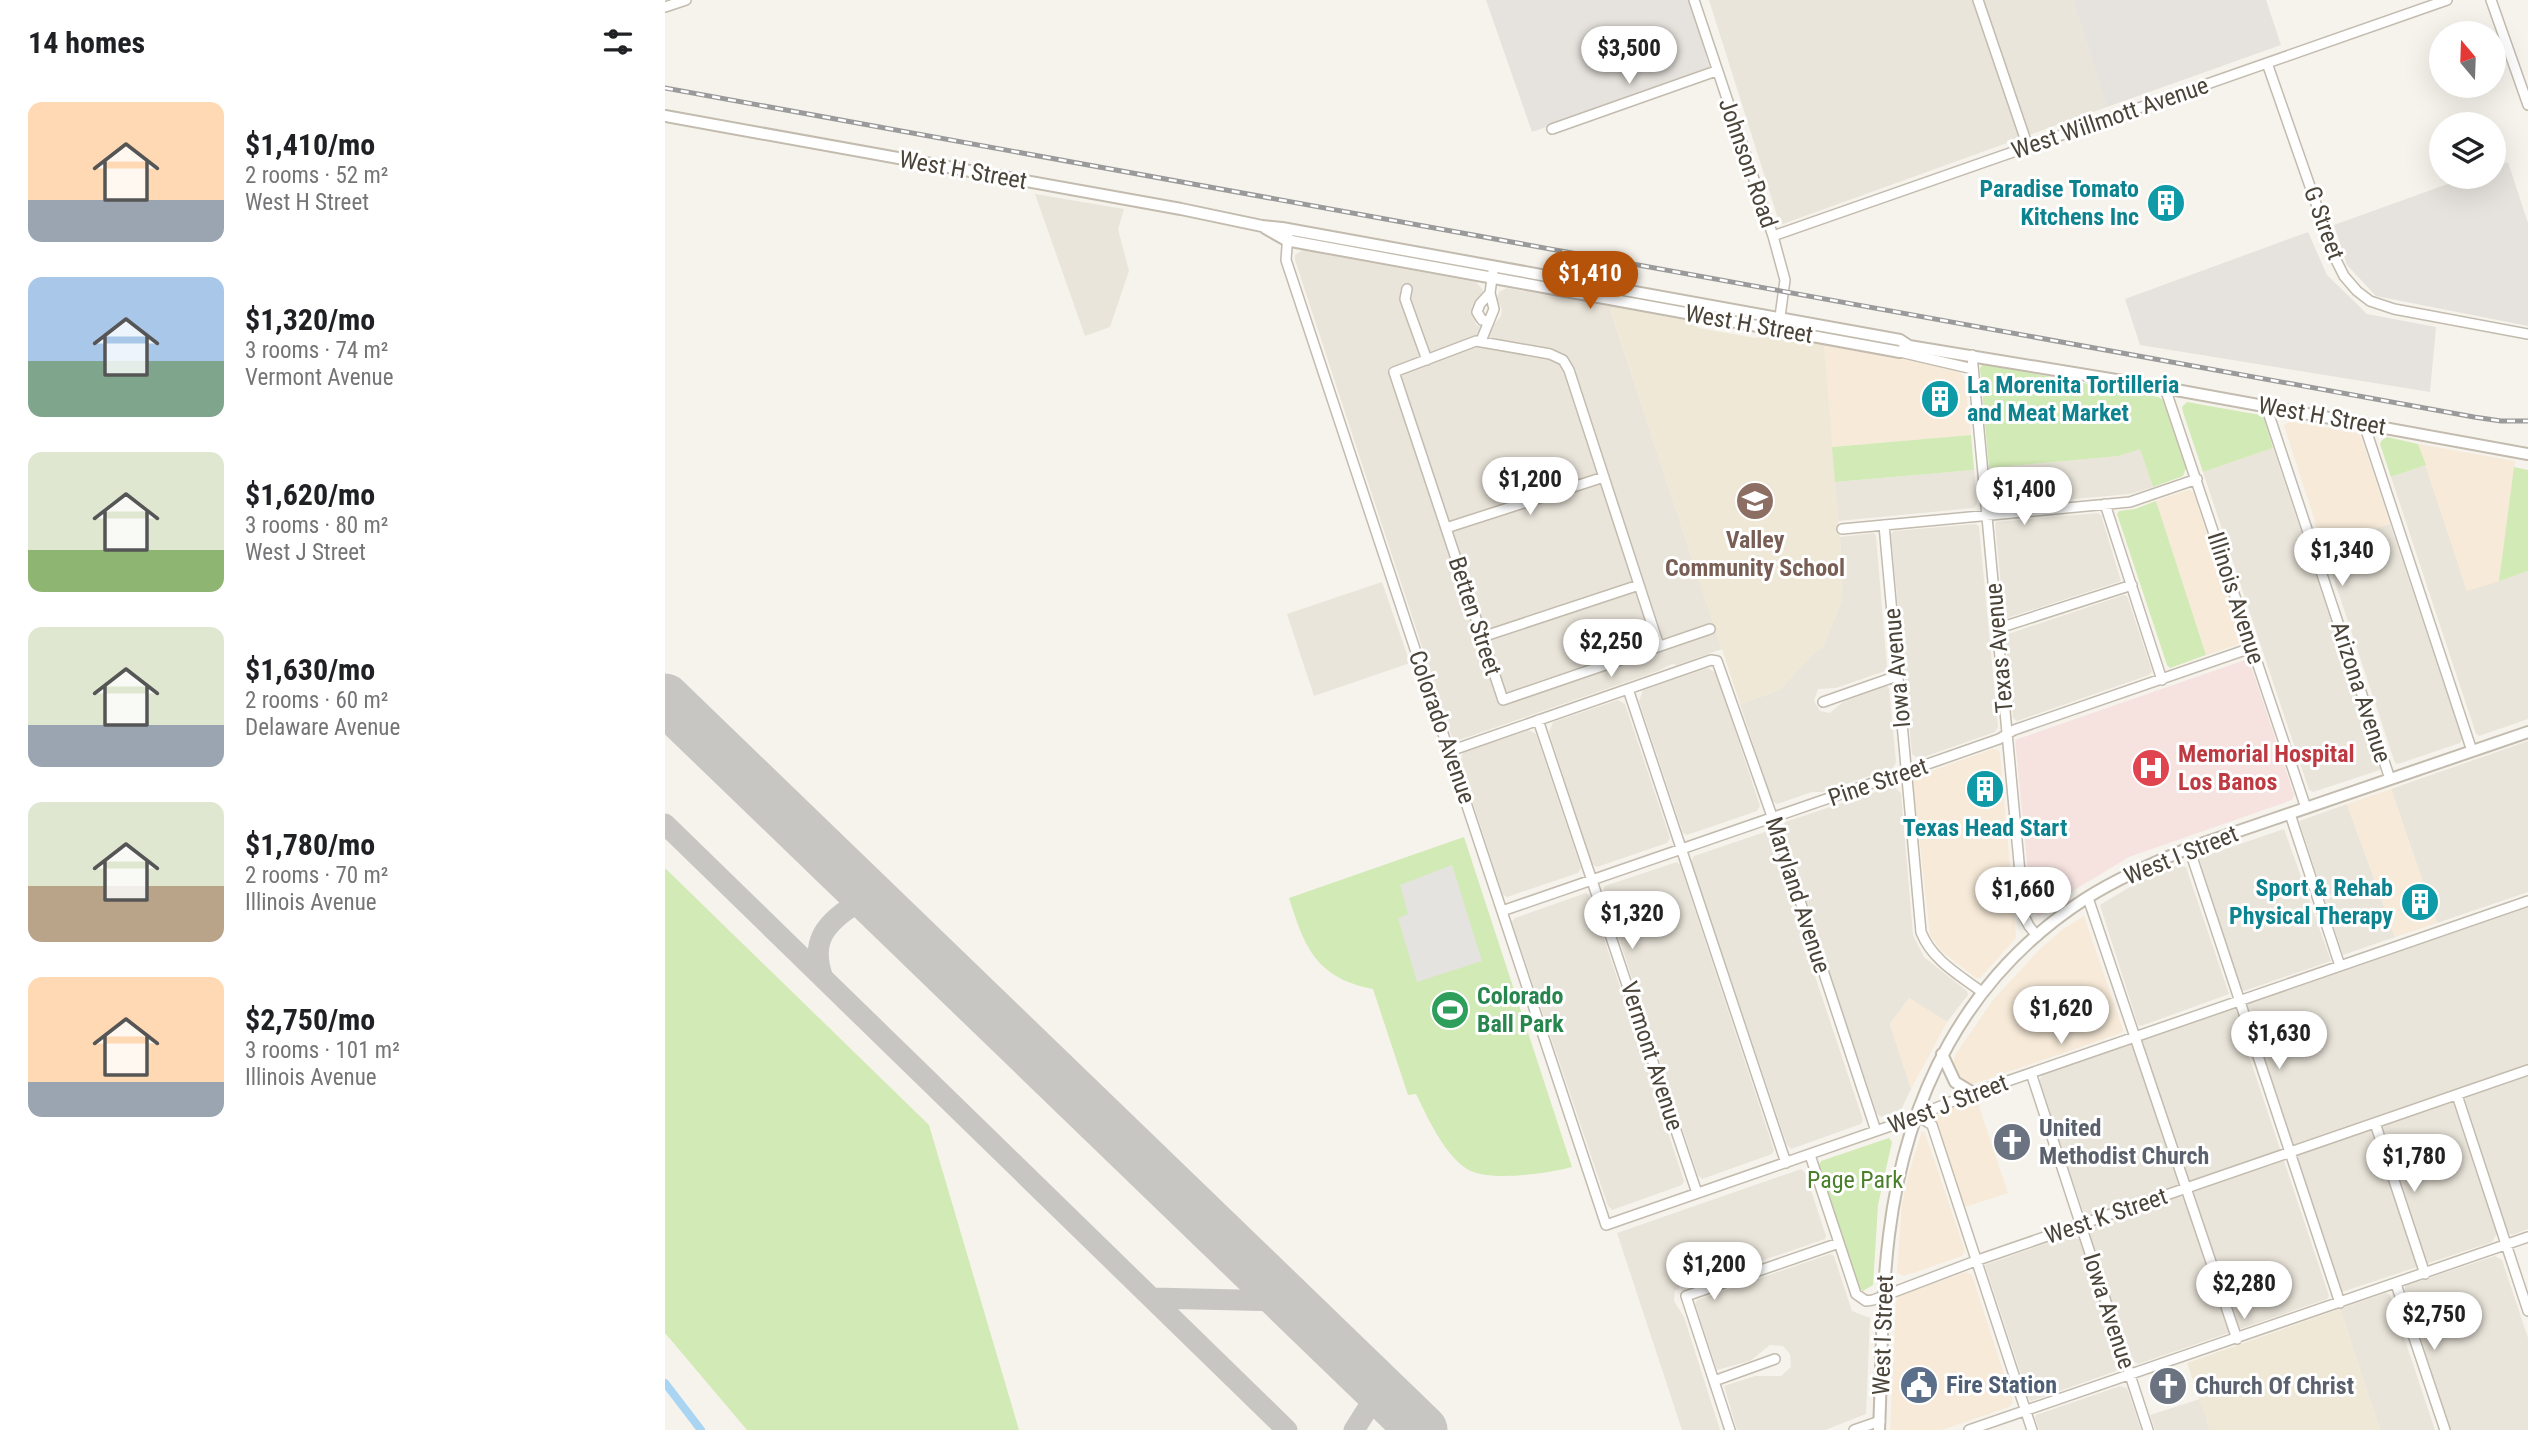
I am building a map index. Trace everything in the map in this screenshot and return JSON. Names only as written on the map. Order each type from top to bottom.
[{"type":"street","points":[[665,7],[686,0]]},
{"type":"street","name":"Johnson Road","points":[[1694,0],[1773,236],[1785,280],[1779,323]]},
{"type":"street","points":[[1978,0],[2028,146]]},
{"type":"street","name":"West Willmott Avenue","points":[[1773,236],[2267,63],[2426,4],[2447,0]]},
{"type":"street","points":[[2491,0],[2528,106]]},
{"type":"street","name":"G Street","points":[[2267,63],[2335,258],[2344,276],[2357,291],[2370,301],[2394,309],[2528,334]]},
{"type":"street","points":[[1552,129],[1716,71]]},
{"type":"street","name":"West H Street","points":[[665,116],[1181,209],[1288,234],[1779,323],[1904,349],[1972,355],[2528,454]]},
{"type":"street","name":"Colorado Avenue","points":[[1288,234],[1286,260],[1606,1225]]},
{"type":"street","points":[[1485,320],[1494,309],[1490,293],[1493,271]]},
{"type":"street","points":[[1407,289],[1405,299],[1427,360],[1482,338],[1550,354],[1563,360],[1660,646],[1710,629]]},
{"type":"street","points":[[1482,338],[1486,331],[1485,320],[1478,308],[1490,293]]},
{"type":"street","points":[[1904,349],[1973,369]]},
{"type":"street","name":"Texas Avenue","points":[[1972,355],[2024,916],[2037,936]]},
{"type":"street","name":"Betten Street","points":[[1427,360],[1394,372],[1503,700],[1660,646]]},
{"type":"street","name":"Illinois Avenue","points":[[2165,388],[2305,808]]},
{"type":"street","name":"Arizona Avenue","points":[[2266,406],[2390,779]]},
{"type":"street","points":[[2364,424],[2472,751]]},
{"type":"street","points":[[1446,528],[1604,477]]},
{"type":"street","points":[[1842,529],[2138,500],[2197,479]]},
{"type":"street","points":[[2105,504],[2162,680]]},
{"type":"street","name":"Iowa Avenue","points":[[1884,525],[1921,932],[1930,951],[1982,992]]},
{"type":"street","points":[[1482,637],[1639,585]]},
{"type":"street","points":[[1996,629],[2131,585]]},
{"type":"street","name":"Pine Street","points":[[1502,911],[1773,819],[2252,648]]},
{"type":"street","name":"Maryland Avenue","points":[[1628,689],[1711,660],[1717,661],[1773,819],[1876,1131]]},
{"type":"street","points":[[1823,702],[1897,676]]},
{"type":"street","points":[[1450,751],[1628,689],[1786,1163]]},
{"type":"street","name":"Vermont Avenue","points":[[1538,720],[1697,1194]]},
{"type":"street","name":"West I Street","points":[[1879,1426],[1886,1257],[1895,1195],[1922,1095],[1942,1054],[1982,992],[2037,936],[2088,898],[2145,867],[2189,848],[2528,732]]},
{"type":"street","points":[[2290,814],[2340,966]]},
{"type":"street","points":[[2189,848],[2340,1303]]},
{"type":"street","points":[[2088,898],[2237,1339]]},
{"type":"street","name":"West J Street","points":[[1606,1225],[1876,1131],[1973,1093],[2528,901]]},
{"type":"street","points":[[1942,1054],[1955,1082],[1973,1093]]},
{"type":"street","name":"West K Street","points":[[1884,1295],[2528,1070]]},
{"type":"street","name":"Iowa Avenue","points":[[2031,1073],[2148,1430]]},
{"type":"street","points":[[2457,1095],[2528,1311]]},
{"type":"street","points":[[1916,1115],[1932,1125],[2032,1430]]},
{"type":"street","points":[[2375,1123],[2425,1274]]},
{"type":"street","points":[[1810,1154],[1856,1294],[1865,1301],[1884,1295]]},
{"type":"street","points":[[1969,1430],[2528,1237]]},
{"type":"street","points":[[1730,1430],[1686,1296],[1839,1243]]},
{"type":"street","points":[[2396,1283],[2445,1430]]},
{"type":"street","points":[[1714,1381],[1775,1359]]},
{"type":"street","points":[[1854,1430],[1879,1426]]},
{"type":"shaded area","points":[[1486,0],[1691,0],[1710,70],[1532,132]]},
{"type":"shaded area","points":[[1709,0],[2073,0],[2107,107],[1780,225]]},
{"type":"shaded area","points":[[2073,0],[2266,0],[2281,45],[2107,107]]},
{"type":"shaded area","points":[[2508,162],[2528,223],[2528,326],[2376,296],[2347,265],[2334,225],[2434,189],[2506,189]]},
{"type":"shaded area","points":[[1035,194],[1124,209],[1118,229],[1129,271],[1110,327],[1085,336]]},
{"type":"shaded area","points":[[2308,232],[2327,275],[2367,314],[2436,327],[2430,392],[2140,345],[2125,299]]},
{"type":"shaded area","points":[[1302,250],[1476,282],[1483,290],[1482,297],[1473,307],[1476,325],[1491,328],[1501,316],[1502,310],[1497,298],[1499,292],[1507,288],[1612,307],[1611,312],[1722,649],[1677,665],[1672,664],[1459,740],[1454,739],[1295,260],[1295,255]]},
{"type":"shaded area","name":"Valley Community School","points":[[1612,307],[1686,320],[1699,328],[1755,338],[1769,335],[1824,345],[1840,540],[1842,601],[1822,648],[1779,690],[1740,704],[1611,312]]},
{"type":"shaded area","points":[[1824,345],[1954,368],[1961,373],[1965,381],[1971,435],[1832,447]]},
{"type":"shaded area","points":[[2289,421],[2358,433],[2390,524],[2323,546],[2284,426]]},
{"type":"shaded area","points":[[2418,444],[2515,461],[2499,581],[2467,591]]},
{"type":"shaded area","points":[[2140,448],[2153,487],[2130,494],[1996,506],[1993,503],[1989,468],[2119,456]]},
{"type":"shaded area","points":[[2273,448],[2380,767],[2380,770],[2313,792],[2309,790],[2203,472]]},
{"type":"shaded area","points":[[2426,465],[2467,591],[2528,571],[2528,719],[2479,736],[2476,734],[2391,477]]},
{"type":"shaded area","points":[[1974,470],[1977,504],[1974,508],[1838,521],[1835,482]]},
{"type":"shaded area","points":[[2188,490],[2193,492],[2242,636],[2239,644],[2206,655],[2156,501]]},
{"type":"shaded area","points":[[2098,513],[2101,515],[2121,581],[2007,618],[2004,616],[1995,524]]},
{"type":"shaded area","points":[[1976,524],[1979,527],[1998,727],[1995,732],[1918,759],[1912,754],[1891,534],[1894,531]]},
{"type":"shaded area","points":[[2390,524],[2462,739],[2460,743],[2398,764],[2395,763],[2323,546]]},
{"type":"shaded area","points":[[1874,533],[1887,667],[1885,671],[1836,688],[1818,689],[1814,701],[1820,711],[1830,713],[1843,702],[1886,686],[1889,688],[1896,762],[1893,768],[1777,804],[1772,801],[1740,704],[1779,690],[1822,648],[1842,601],[1840,537]]},
{"type":"shaded area","points":[[1382,582],[1410,663],[1314,696],[1287,614]]},
{"type":"shaded area","points":[[2127,596],[2152,671],[2149,675],[2017,721],[2013,718],[2005,637]]},
{"type":"shaded area","name":"Memorial Hospital Los Banos","points":[[2245,660],[2250,663],[2294,795],[2292,800],[2129,857],[2076,889],[2043,914],[2039,916],[2032,913],[2015,740]]},
{"type":"shaded area","points":[[1708,668],[1716,673],[1760,806],[1757,811],[1687,835],[1683,833],[1639,701],[1643,690]]},
{"type":"shaded area","points":[[1618,700],[1625,704],[1670,838],[1667,843],[1597,867],[1592,864],[1549,732],[1553,722]]},
{"type":"shaded area","points":[[1528,730],[1536,734],[1581,868],[1578,873],[1507,897],[1503,895],[1460,763],[1463,752]]},
{"type":"shaded area","points":[[2528,741],[2528,892],[2437,923],[2391,789]]},
{"type":"shaded area","points":[[1993,749],[2000,753],[2016,938],[1980,978],[1976,978],[1941,951],[1930,935],[1913,782],[1917,776]]},
{"type":"shaded area","points":[[1893,786],[1901,793],[1913,935],[1924,957],[1967,991],[1968,995],[1947,1022],[1909,998],[1890,1024],[1911,1089],[1901,1110],[1881,1117],[1877,1114],[1781,830],[1785,822]]},
{"type":"shaded area","points":[[2391,789],[2437,923],[2395,937],[2347,804]]},
{"type":"shaded area","points":[[2347,804],[2395,937],[2343,955],[2299,821]]},
{"type":"shaded area","points":[[2284,829],[2331,961],[2244,991],[2241,989],[2199,858]]},
{"type":"shaded area","points":[[1765,832],[1863,1120],[1861,1124],[1791,1149],[1787,1145],[1691,861],[1694,856]]},
{"type":"shaded area","points":[[1677,862],[1774,1150],[1772,1154],[1702,1179],[1698,1175],[1603,891],[1605,886]]},
{"type":"shaded area","points":[[1452,865],[1482,961],[1417,982],[1398,918],[1408,914],[1400,885]]},
{"type":"shaded area","points":[[2178,865],[2186,867],[2229,994],[2141,1026],[2138,1025],[2100,905],[2133,885]]},
{"type":"shaded area","points":[[1586,893],[1590,896],[1684,1181],[1682,1185],[1612,1210],[1608,1206],[1512,922],[1515,918]]},
{"type":"shaded area","points":[[2528,906],[2528,1229],[2512,1235],[2496,1235],[2492,1242],[2342,1292],[2240,1029],[2329,1296],[2327,1299],[2138,1364],[2133,1361],[2119,1365],[2116,1371],[2031,1401],[2029,1399],[1985,1265],[2070,1235],[2077,1239],[2090,1234],[2093,1227],[2089,1214],[2083,1211],[2039,1081],[2042,1075]]},
{"type":"shaded area","points":[[2084,916],[2123,1030],[2121,1033],[1973,1084],[1957,1078],[1953,1066],[1955,1055],[1993,1000],[2039,950],[2063,929]]},
{"type":"shaded area","points":[[1909,998],[1947,1022],[1911,1089],[1890,1024]]},
{"type":"shaded area","points":[[1976,1097],[2008,1193],[1965,1207],[1934,1115],[1937,1111]]},
{"type":"shaded area","points":[[1922,1131],[1925,1133],[1965,1251],[1962,1256],[1904,1276],[1897,1273],[1902,1204]]},
{"type":"shaded area","points":[[1801,1169],[1805,1172],[1825,1239],[1704,1281],[1685,1283],[1675,1291],[1674,1301],[1684,1317],[1720,1430],[1682,1430],[1617,1233]]},
{"type":"shaded area","points":[[1830,1254],[1834,1256],[1852,1311],[1870,1318],[1866,1414],[1825,1430],[1737,1430],[1724,1386],[1755,1376],[1781,1376],[1791,1367],[1790,1354],[1783,1346],[1770,1345],[1750,1361],[1717,1370],[1695,1304],[1697,1300]]},
{"type":"shaded area","points":[[2495,1256],[2502,1260],[2528,1338],[2528,1430],[2451,1430],[2405,1286]]},
{"type":"shaded area","points":[[1966,1272],[1972,1275],[2013,1402],[2009,1407],[1942,1430],[1890,1430],[1896,1301],[1899,1296]]},
{"type":"shaded area","points":[[2386,1293],[2390,1295],[2435,1430],[2380,1430],[2340,1309]]},
{"type":"shaded area","points":[[2340,1309],[2380,1430],[2210,1430],[2187,1363]]},
{"type":"shaded area","points":[[2120,1386],[2127,1388],[2141,1430],[2039,1430],[2036,1415]]},
{"type":"shaded area","points":[[2200,1399],[2210,1430],[2155,1430],[2150,1415]]},
{"type":"green space","points":[[1983,364],[2158,397],[2163,400],[2186,468],[2183,476],[2153,487],[2140,449],[2119,456],[1989,468],[1980,368]]},
{"type":"green space","points":[[2187,402],[2260,415],[2264,419],[2273,448],[2203,472],[2183,412],[2182,407]]},
{"type":"green space","points":[[1971,435],[1974,470],[1835,482],[1832,447]]},
{"type":"green space","points":[[2387,437],[2418,444],[2426,465],[2391,477],[2380,444]]},
{"type":"green space","points":[[2514,467],[2528,470],[2528,571],[2499,581]]},
{"type":"green space","points":[[2156,501],[2206,655],[2170,668],[2117,514],[2119,511],[2135,509]]},
{"type":"green space","name":"Colorado Ball Park","points":[[1464,837],[1572,1167],[1501,1176],[1474,1172],[1456,1160],[1436,1133],[1416,1094],[1408,1095],[1373,989],[1339,977],[1316,959],[1301,932],[1289,898]]},
{"type":"green space","points":[[665,868],[929,1125],[1019,1430],[747,1430],[665,1333]]},
{"type":"green space","name":"Page Park","points":[[1889,1138],[1892,1142],[1878,1205],[1873,1285],[1863,1291],[1860,1289],[1819,1166],[1821,1161]]},
{"type":"waterway","points":[[665,1383],[701,1430]]},
{"type":"taxiway","points":[[665,709],[673,707]]},
{"type":"taxiway","points":[[665,824],[821,976]]},
{"type":"taxiway","points":[[882,908],[854,905],[828,927],[822,936],[818,955],[823,978],[1287,1430]]},
{"type":"taxiway","points":[[1152,1298],[1288,1301]]},
{"type":"taxiway","points":[[1354,1430],[1380,1389]]},
{"type":"runway","points":[[665,699],[1422,1430]]},
{"type":"railway","points":[[665,88],[2474,417],[2528,421]]},
{"type":"place","name":"Paradise Tomato Kitchens Inc","points":[[2166,203]]},
{"type":"place","name":"La Morenita Tortilleria and Meat Market","points":[[1940,399]]},
{"type":"place","name":"Valley Community School","points":[[1755,501]]},
{"type":"place","name":"Memorial Hospital Los Banos","points":[[2151,768]]},
{"type":"place","name":"Texas Head Start","points":[[1985,789]]},
{"type":"place","name":"Sport & Rehab Physical Therapy","points":[[2420,902]]},
{"type":"place","name":"Colorado Ball Park","points":[[1450,1010]]},
{"type":"place","name":"United Methodist Church","points":[[2012,1142]]},
{"type":"place","name":"Fire Station","points":[[1919,1385]]},
{"type":"place","name":"Church Of Christ","points":[[2168,1386]]}]
